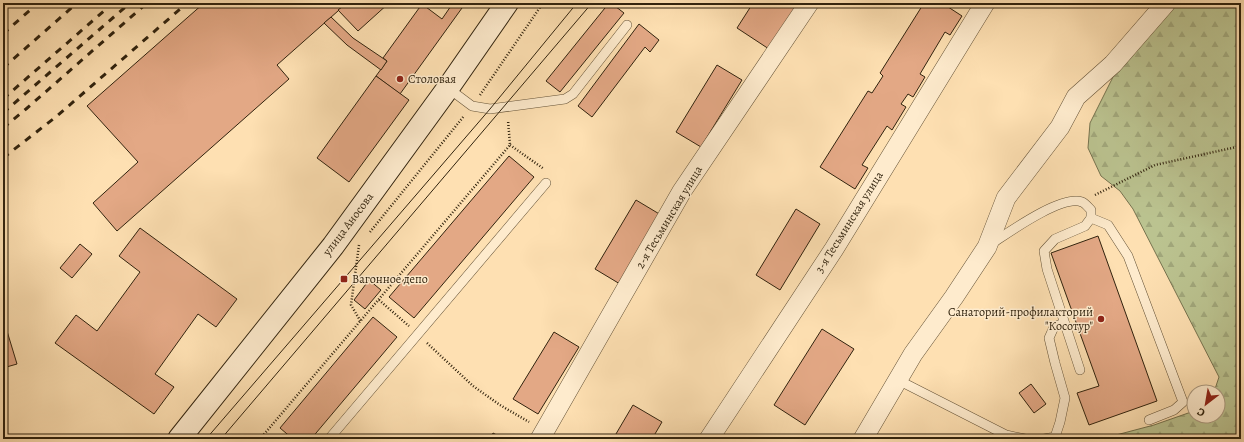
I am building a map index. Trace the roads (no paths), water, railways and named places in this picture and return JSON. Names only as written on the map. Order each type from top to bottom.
[{"type":"main road","name":"улица Аносова","points":[[184,437],[332,246],[448,88],[507,3]]},
{"type":"street","name":"2-я Тесьминская улица","points":[[542,435],[682,191],[810,3]]},
{"type":"street","name":"3-я Тесьминская улица","points":[[709,439],[834,249],[985,3]]},
{"type":"street","points":[[863,439],[912,354],[954,297],[987,247],[1006,198],[1060,127],[1076,97],[1112,64],[1166,3]]},
{"type":"lane","points":[[448,88],[472,106],[490,109],[565,99],[573,94],[628,25]]},
{"type":"lane","points":[[330,439],[546,183]]},
{"type":"lane","points":[[987,247],[1049,208],[1070,201],[1082,202],[1091,210],[1091,218],[1085,226],[1055,239],[1044,252],[1047,269],[1080,370]]},
{"type":"lane","points":[[1091,218],[1108,225],[1128,256],[1183,402],[1174,410],[1149,420]]},
{"type":"lane","points":[[1044,439],[1055,437],[1065,398],[1055,363],[1050,338],[1054,327],[1064,323]]},
{"type":"lane","points":[[898,380],[1006,437],[1024,439]]},
{"type":"tram line","points":[[206,439],[490,109],[577,3]]},
{"type":"tram line","points":[[221,439],[592,3]]},
{"type":"railway","points":[[3,34],[38,3]]},
{"type":"railway","points":[[3,68],[77,3]]},
{"type":"railway","points":[[3,99],[113,3]]},
{"type":"railway","points":[[3,113],[130,3]]},
{"type":"railway","points":[[3,128],[147,3]]},
{"type":"railway","points":[[3,158],[57,116],[187,3]]},
{"type":"place","name":"Столовая","points":[[400,79]]},
{"type":"place","name":"Вагонное депо","points":[[344,279]]},
{"type":"place","name":"Санаторий-профилакторий \"Косотур\"","points":[[1101,319]]}]
